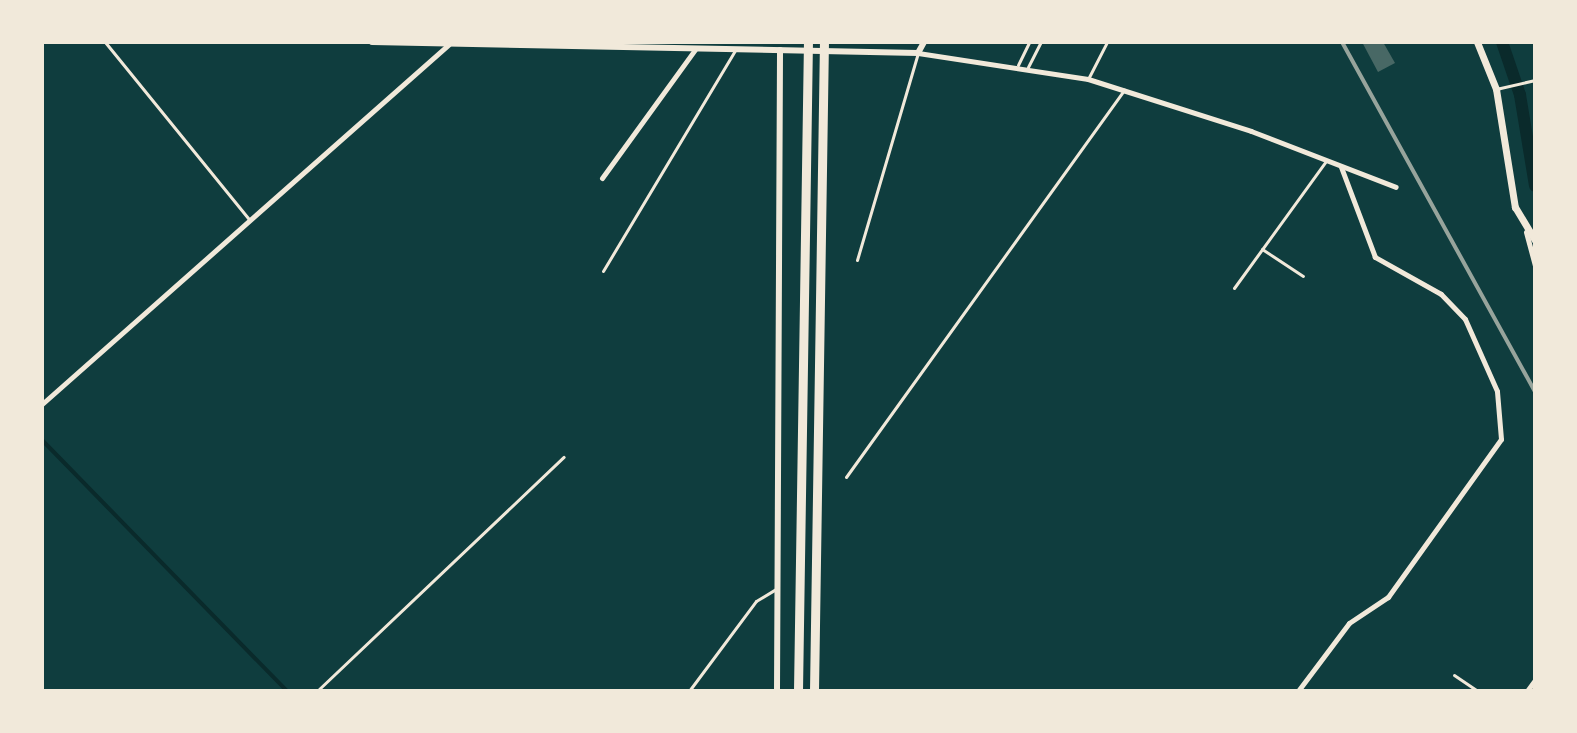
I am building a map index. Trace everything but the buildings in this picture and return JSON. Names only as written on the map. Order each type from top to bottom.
[{"type":"highway","points":[[798,691],[808,42]]},
{"type":"highway","points":[[814,691],[824,42]]},
{"type":"main road","points":[[1477,42],[1496,89],[1515,207],[1526,232],[1535,240]]},
{"type":"street","points":[[372,42],[918,53],[1018,65],[1088,79],[1124,90],[1396,187]]},
{"type":"street","points":[[918,53],[924,42]]},
{"type":"street","points":[[42,404],[451,43]]},
{"type":"street","points":[[602,178],[696,48]]},
{"type":"street","points":[[777,691],[780,50]]},
{"type":"street","points":[[1298,691],[1349,623],[1388,597],[1501,439],[1497,391],[1465,319],[1441,294],[1375,257],[1341,167]]},
{"type":"street","points":[[1526,232],[1535,266]]},
{"type":"street","points":[[1527,691],[1535,680]]},
{"type":"lane","points":[[105,42],[251,222]]},
{"type":"lane","points":[[1018,65],[1029,42]]},
{"type":"lane","points":[[1028,67],[1041,42]]},
{"type":"lane","points":[[1088,79],[1107,42]]},
{"type":"lane","points":[[603,271],[736,49]]},
{"type":"lane","points":[[857,260],[918,53]]},
{"type":"lane","points":[[1496,89],[1535,80]]},
{"type":"lane","points":[[846,477],[1124,90]]},
{"type":"lane","points":[[1234,288],[1326,161]]},
{"type":"lane","points":[[1262,249],[1303,276]]},
{"type":"lane","points":[[317,691],[564,457]]},
{"type":"lane","points":[[689,691],[756,601],[776,589]]},
{"type":"lane","points":[[1454,675],[1478,691]]},
{"type":"waterway","points":[[1502,42],[1520,95],[1535,186]]},
{"type":"waterway","points":[[42,440],[287,691]]},
{"type":"railway","points":[[1342,42],[1535,392]]}]
